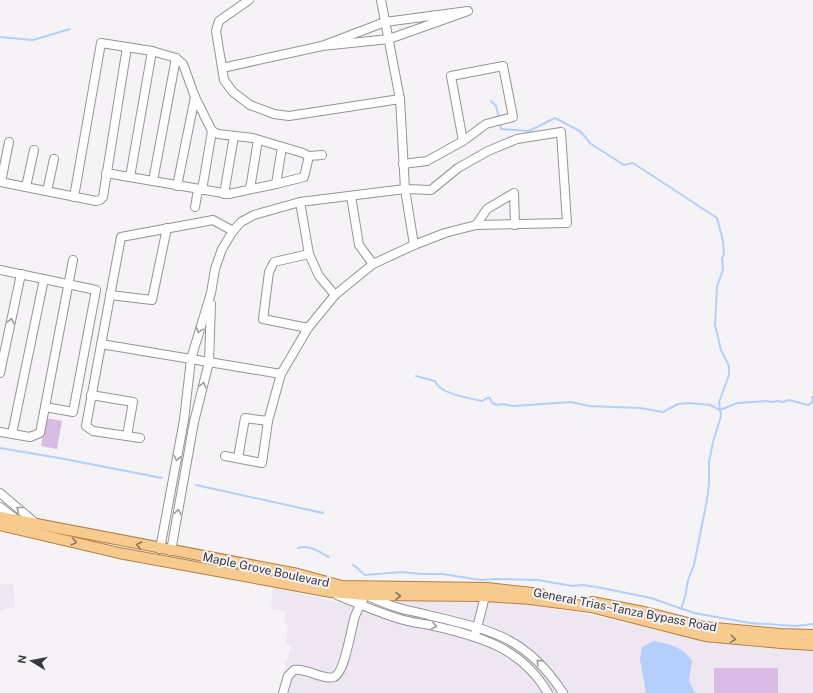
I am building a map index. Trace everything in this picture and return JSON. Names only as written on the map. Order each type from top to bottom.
[{"type":"main road","points":[[0,517],[37,529]]},
{"type":"main road","points":[[0,525],[37,529]]},
{"type":"main road","name":"Maple Grove Boulevard","points":[[37,529],[298,574],[342,586]]},
{"type":"main road","name":"Maple Grove Boulevard","points":[[37,529],[119,553],[331,592]]},
{"type":"main road","name":"General Trias–Tanza Bypass Road","points":[[342,586],[487,588],[527,592],[606,604],[704,627],[780,634],[813,635]]},
{"type":"main road","name":"General Trias–Tanza Bypass Road","points":[[331,592],[363,600],[485,596],[530,599],[591,608],[705,636],[781,644],[813,645]]},
{"type":"street","points":[[249,0],[219,21],[216,32],[224,80],[233,92],[250,105],[274,114],[289,116],[400,99]]},
{"type":"street","points":[[381,0],[400,99],[405,189],[414,245]]},
{"type":"street","points":[[222,68],[322,46],[389,39],[468,11],[385,22],[322,46]]},
{"type":"street","points":[[74,197],[101,43],[152,51],[176,58],[183,64],[195,97],[212,131],[218,134],[258,140],[309,156],[322,155]]},
{"type":"street","points":[[9,142],[0,182],[96,201],[100,200],[103,197],[127,47]]},
{"type":"street","points":[[130,177],[152,51]]},
{"type":"street","points":[[153,181],[176,58]]},
{"type":"street","points":[[403,164],[427,161],[463,140],[486,124],[512,117],[503,66],[451,76],[463,140]]},
{"type":"street","points":[[178,186],[195,97]]},
{"type":"street","points":[[195,207],[212,131]]},
{"type":"street","points":[[160,549],[184,420],[191,359],[211,293],[222,249],[233,231],[241,222],[254,215],[300,202],[405,189],[431,190],[458,168],[488,151],[516,138],[561,132],[567,223],[476,225],[445,233],[414,245],[373,264],[335,295],[308,328],[281,374],[268,421],[262,463],[225,456]]},
{"type":"street","points":[[224,194],[234,136]]},
{"type":"street","points":[[250,189],[258,140]]},
{"type":"street","points":[[276,184],[282,147]]},
{"type":"street","points":[[26,187],[34,150]]},
{"type":"street","points":[[106,173],[224,194],[304,177],[309,156]]},
{"type":"street","points":[[47,191],[54,159]]},
{"type":"street","points":[[476,225],[487,209],[514,194],[515,225]]},
{"type":"street","points":[[351,196],[359,245],[373,264]]},
{"type":"street","points":[[300,202],[309,254],[319,276],[335,295]]},
{"type":"street","points":[[140,438],[92,431],[86,426],[121,237],[213,220],[233,231]]},
{"type":"street","points":[[110,295],[152,300],[167,228]]},
{"type":"street","points":[[308,328],[263,319],[269,272],[274,262],[309,254]]},
{"type":"street","points":[[0,432],[30,437],[40,433],[73,260]]},
{"type":"street","points":[[0,270],[96,290],[73,412],[45,407]]},
{"type":"street","points":[[0,373],[21,274]]},
{"type":"street","points":[[12,434],[44,279]]},
{"type":"street","points":[[171,551],[194,422],[209,362],[211,293]]},
{"type":"street","points":[[101,344],[281,374]]},
{"type":"street","points":[[91,395],[133,402],[127,436]]},
{"type":"street","points":[[238,458],[245,418],[268,421]]},
{"type":"street","points":[[184,420],[194,422]]},
{"type":"street","name":"Maple Grove Boulevard","points":[[0,494],[37,529]]},
{"type":"street","points":[[0,507],[19,522]]},
{"type":"street","name":"Maple Grove Boulevard","points":[[342,586],[363,600],[397,618],[475,636],[499,646],[514,655],[533,672],[548,693]]},
{"type":"street","points":[[475,636],[485,596]]},
{"type":"street","points":[[283,693],[288,676],[294,670],[329,677],[334,677],[338,674],[343,663],[355,616],[363,600]]},
{"type":"street","name":"Maple Grove Boulevard","points":[[363,600],[477,627],[501,636],[528,652],[548,671],[562,693]]},
{"type":"shaded area","points":[[46,418],[62,421],[57,449],[41,446]]},
{"type":"shaded area","points":[[13,583],[15,607],[0,611],[0,585]]},
{"type":"shaded area","points":[[273,587],[354,606],[428,601],[495,602],[530,605],[592,615],[706,641],[762,648],[813,649],[813,693],[278,693],[291,647],[286,643],[288,625],[285,622],[286,611],[271,609]]},
{"type":"shaded area","points":[[714,668],[778,668],[778,693],[714,693]]},
{"type":"water","points":[[654,641],[680,649],[692,661],[689,681],[695,693],[646,693],[640,659],[642,647]]},
{"type":"waterway","points":[[0,37],[33,40],[70,29]]},
{"type":"waterway","points":[[491,101],[496,106],[499,118]]},
{"type":"waterway","points":[[500,122],[501,129],[529,131],[555,118],[580,131],[591,144],[624,165],[633,163],[717,218],[723,241],[724,255],[722,258],[723,270],[717,286],[715,325],[721,350],[729,366],[729,375],[719,402],[721,416],[709,462],[707,500],[694,565],[688,580],[681,609]]},
{"type":"waterway","points":[[416,376],[435,381],[442,389],[456,395],[482,401],[490,398],[492,403],[497,405],[503,404],[513,406],[571,402],[589,406],[640,408],[663,412],[678,404],[689,403],[710,405],[720,410],[737,403],[766,401],[783,402],[789,400],[808,405],[813,401],[813,397]]},
{"type":"waterway","points":[[0,448],[162,478]]},
{"type":"waterway","points":[[196,485],[323,513]]},
{"type":"waterway","points":[[298,548],[310,548],[329,557]]},
{"type":"waterway","points":[[353,565],[365,575],[403,572],[442,574],[481,580],[538,580],[572,586],[583,585],[651,598],[694,613],[750,623],[796,626],[813,624]]}]
